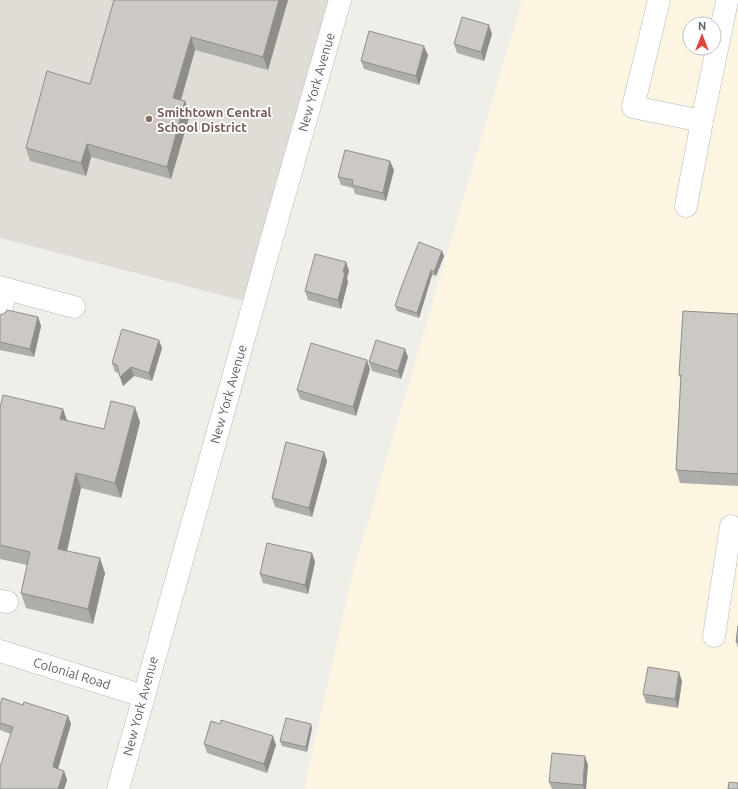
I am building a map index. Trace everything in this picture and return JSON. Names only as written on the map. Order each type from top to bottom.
[{"type":"street","name":"New York Avenue","points":[[118,789],[306,116],[340,0]]},
{"type":"street","points":[[659,0],[633,107],[702,121]]},
{"type":"street","points":[[686,206],[702,121],[729,1]]},
{"type":"street","points":[[0,312],[3,288],[74,307]]},
{"type":"street","points":[[714,636],[731,526]]},
{"type":"street","name":"Colonial Road","points":[[0,651],[143,696]]},
{"type":"shaded area","name":"Smithtown Central School District","points":[[0,0],[330,0],[248,302],[0,238]]},
{"type":"shaded area","points":[[522,0],[738,0],[738,789],[304,789],[352,576]]},
{"type":"building","points":[[114,0],[279,0],[263,57],[191,37],[173,98],[185,101],[167,167],[87,144],[81,163],[26,148],[47,71],[90,84]]},
{"type":"building","points":[[462,17],[489,25],[481,52],[454,44]]},
{"type":"building","points":[[369,31],[424,46],[416,76],[361,61]]},
{"type":"building","points":[[345,150],[390,161],[383,193],[352,185],[353,180],[338,177]]},
{"type":"building","points":[[419,242],[442,251],[434,272],[431,270],[417,313],[395,306]]},
{"type":"building","points":[[315,254],[346,262],[343,272],[345,273],[338,300],[305,291]]},
{"type":"building","points":[[7,310],[38,317],[30,349],[0,342],[0,315],[5,313]]},
{"type":"building","points":[[683,311],[738,314],[738,474],[676,470]]},
{"type":"building","points":[[122,329],[159,340],[149,373],[131,367],[120,377],[117,365],[112,363]]},
{"type":"building","points":[[376,340],[405,349],[398,371],[369,362]]},
{"type":"building","points":[[311,343],[367,360],[353,407],[297,390]]},
{"type":"building","points":[[3,395],[63,409],[60,419],[104,429],[111,401],[135,407],[115,483],[76,473],[58,549],[100,558],[88,609],[21,593],[30,552],[0,545],[0,408]]},
{"type":"building","points":[[286,442],[324,452],[309,508],[272,498]]},
{"type":"building","points":[[267,543],[312,553],[305,585],[260,574]]},
{"type":"building","points":[[738,626],[738,642],[736,642]]},
{"type":"building","points":[[648,667],[679,672],[675,699],[643,694]]},
{"type":"building","points":[[2,698],[23,705],[24,702],[68,716],[53,765],[53,767],[64,771],[58,789],[0,789],[0,767],[13,727],[0,723],[0,706]]},
{"type":"building","points":[[286,718],[311,724],[306,747],[280,741]]},
{"type":"building","points":[[221,720],[273,736],[264,764],[204,744],[211,721],[220,724]]},
{"type":"building","points":[[552,753],[585,756],[583,785],[549,782]]},
{"type":"building","points":[[729,782],[738,783],[738,789],[728,789]]},
{"type":"place","name":"Smithtown Central School District","points":[[149,119]]}]
